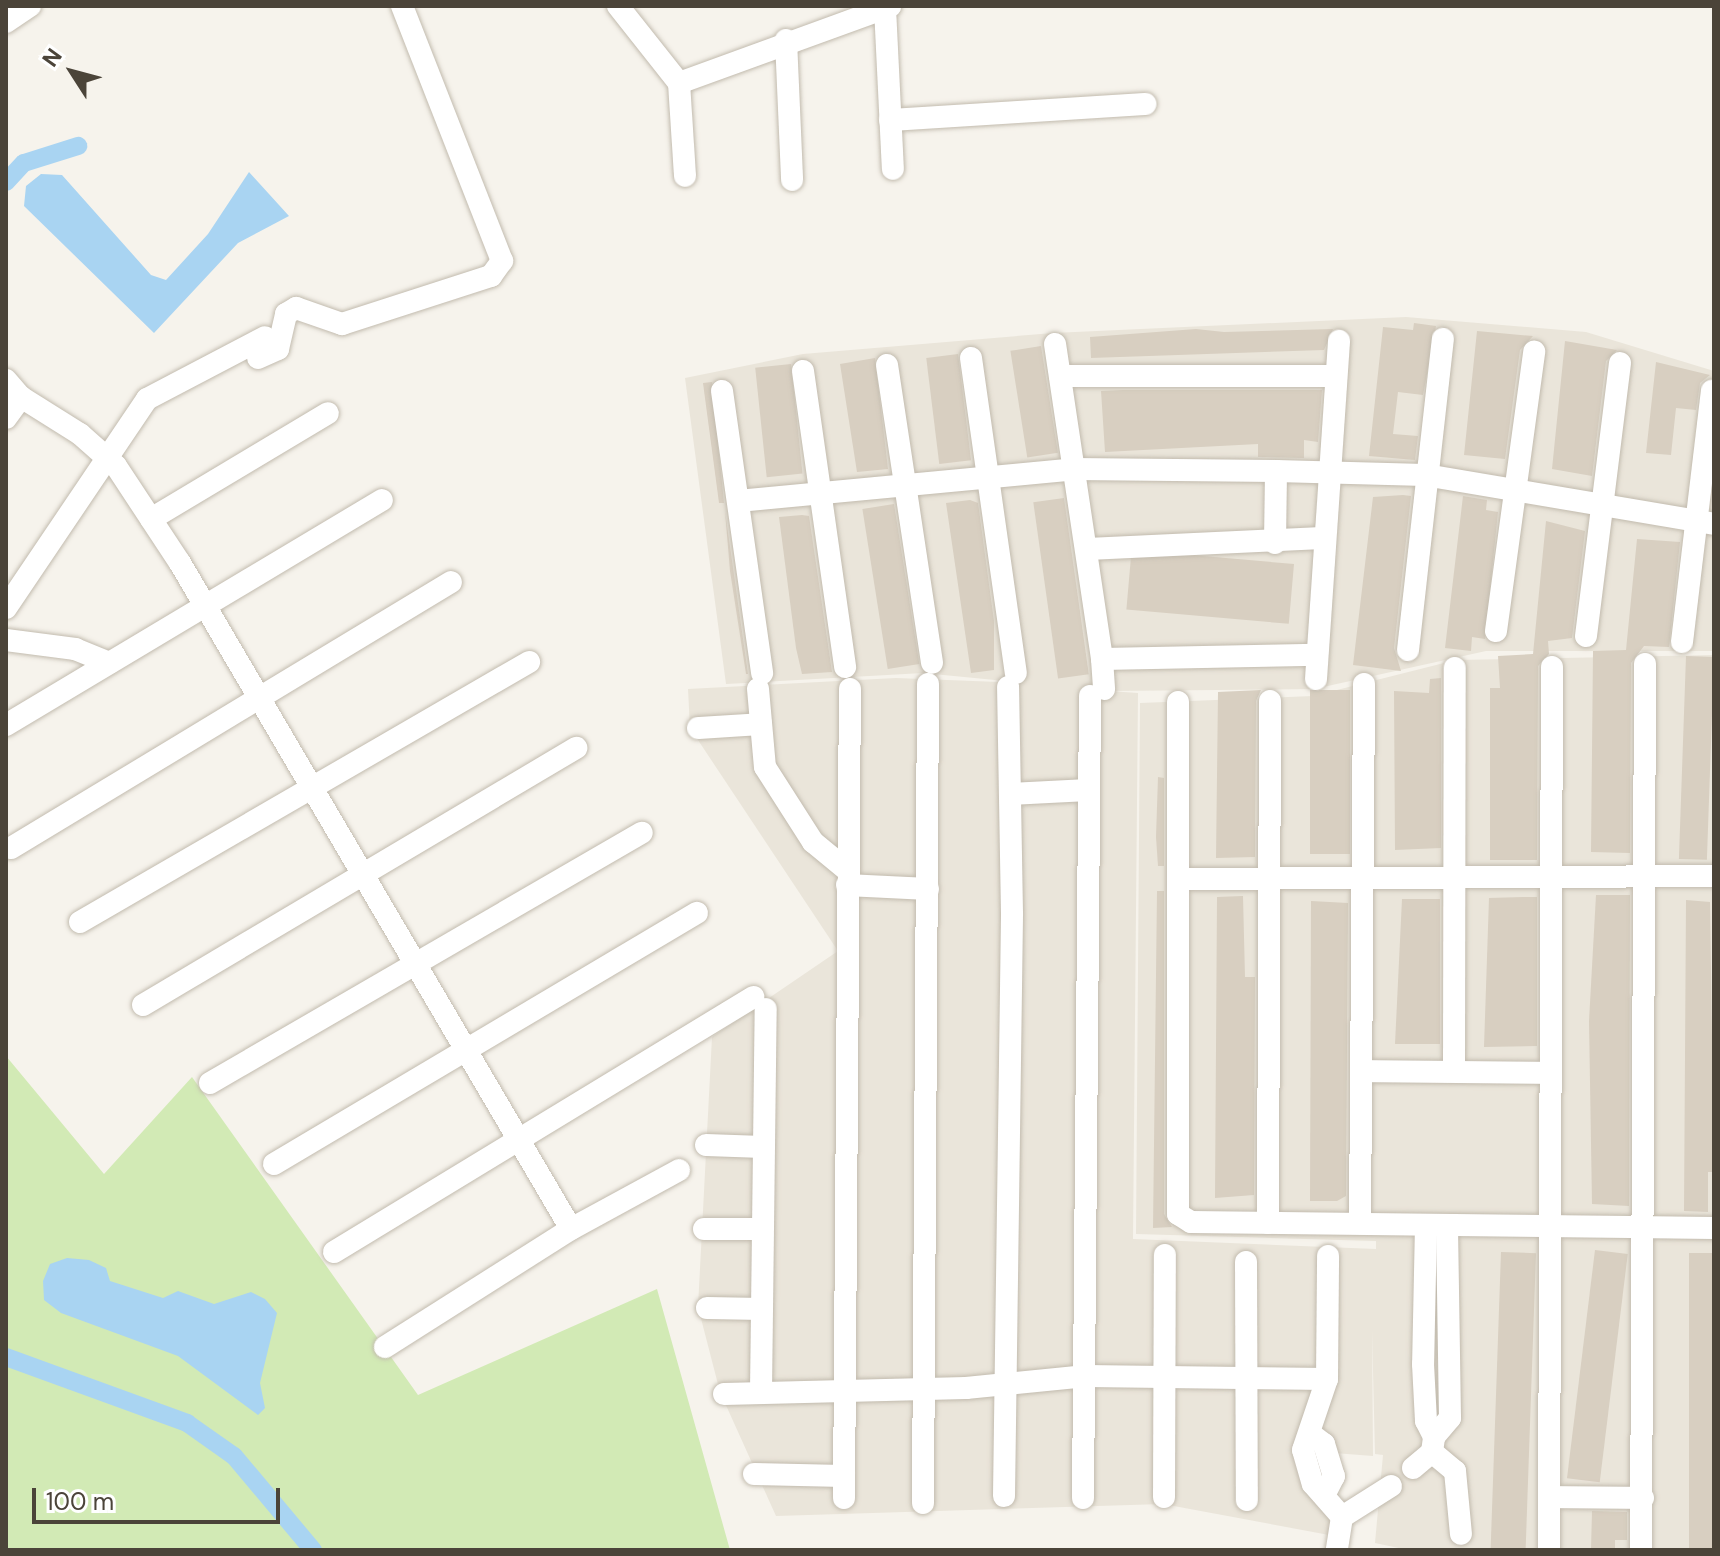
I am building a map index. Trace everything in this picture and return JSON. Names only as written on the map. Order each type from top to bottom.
[{"type":"street","points":[[6,22],[30,6]]},
{"type":"street","points":[[6,608],[104,456],[147,399],[262,348],[278,349],[286,314],[296,308],[342,324],[491,276],[502,261],[402,6]]},
{"type":"street","points":[[618,6],[679,83],[685,176]]},
{"type":"street","points":[[679,83],[786,40],[888,7],[893,169]]},
{"type":"street","points":[[786,40],[792,180]]},
{"type":"street","points":[[890,120],[1146,104]]},
{"type":"street","points":[[1408,650],[1425,475],[1443,339]]},
{"type":"street","points":[[1316,679],[1322,538],[1339,341]]},
{"type":"street","points":[[1055,344],[1102,659],[1087,790],[1092,912],[1083,1498]]},
{"type":"street","points":[[1496,631],[1513,488],[1534,352]]},
{"type":"street","points":[[971,358],[990,474],[1012,680],[1004,1496]]},
{"type":"street","points":[[1586,636],[1599,505],[1620,363]]},
{"type":"street","points":[[887,365],[930,674],[923,1503]]},
{"type":"street","points":[[754,1474],[844,1487],[848,678],[803,371]]},
{"type":"street","points":[[1060,376],[1336,376]]},
{"type":"street","points":[[6,418],[14,388],[104,456],[151,519],[571,1229]]},
{"type":"street","points":[[722,391],[760,681],[765,767],[813,842],[847,878],[928,889]]},
{"type":"street","points":[[1682,642],[1704,522],[1712,391]]},
{"type":"street","points":[[151,519],[328,413]]},
{"type":"street","points":[[738,501],[905,481],[1074,469],[1328,472],[1425,475],[1704,522]]},
{"type":"street","points":[[1275,543],[1276,471]]},
{"type":"street","points":[[6,725],[382,500]]},
{"type":"street","points":[[1088,549],[1275,543],[1322,538]]},
{"type":"street","points":[[11,848],[451,582]]},
{"type":"street","points":[[6,640],[75,649],[109,663]]},
{"type":"street","points":[[1102,659],[1317,655]]},
{"type":"street","points":[[80,922],[529,662]]},
{"type":"street","points":[[1641,1550],[1645,664]]},
{"type":"street","points":[[1549,1550],[1553,1497],[1547,878],[1552,667]]},
{"type":"street","points":[[1454,1070],[1455,668]]},
{"type":"street","points":[[1360,1223],[1363,1071],[1360,878],[1364,684]]},
{"type":"street","points":[[1268,1223],[1266,882],[1270,701]]},
{"type":"street","points":[[1178,702],[1175,1209],[1191,1222],[1551,1229],[1714,1228]]},
{"type":"street","points":[[698,728],[761,724]]},
{"type":"street","points":[[143,1005],[576,748]]},
{"type":"street","points":[[1011,794],[1087,790]]},
{"type":"street","points":[[210,1083],[642,833]]},
{"type":"street","points":[[1179,879],[1266,882],[1360,878],[1714,876]]},
{"type":"street","points":[[274,1164],[697,913]]},
{"type":"street","points":[[334,1252],[519,1139],[760,1003],[763,1147],[761,1392]]},
{"type":"street","points":[[1363,1071],[1549,1073]]},
{"type":"street","points":[[706,1145],[763,1147]]},
{"type":"street","points":[[385,1347],[571,1229],[679,1170]]},
{"type":"street","points":[[1413,1468],[1450,1418],[1436,1225]]},
{"type":"street","points":[[704,1229],[762,1229]]},
{"type":"street","points":[[1164,1497],[1165,1255]]},
{"type":"street","points":[[1328,1256],[1327,1379],[1312,1435],[1303,1450],[1313,1484],[1326,1492],[1342,1517],[1337,1550]]},
{"type":"street","points":[[1246,1262],[1247,1500]]},
{"type":"street","points":[[707,1308],[762,1309]]},
{"type":"street","points":[[724,1394],[922,1389],[1086,1376],[1327,1379]]},
{"type":"street","points":[[1433,1445],[1455,1471],[1461,1534]]},
{"type":"street","points":[[1342,1517],[1391,1486]]},
{"type":"street","points":[[1553,1497],[1643,1498]]},
{"type":"shaded area","points":[[1406,317],[1586,332],[1714,371],[1714,651],[1486,651],[1314,689],[1109,691],[1138,693],[1133,1239],[1376,1249],[1376,1241],[1136,1234],[1140,703],[1313,696],[1456,660],[1714,655],[1714,1550],[1408,1550],[1375,1543],[1383,1455],[1375,1454],[1372,1330],[1373,1456],[1334,1453],[1329,1535],[1163,1504],[776,1516],[720,1392],[698,1307],[712,1037],[838,951],[690,728],[688,689],[896,678],[1025,683],[923,673],[726,684],[685,378],[803,354],[1053,333]]},
{"type":"green space","points":[[6,1056],[104,1174],[192,1077],[418,1395],[657,1289],[730,1550],[6,1550]]},
{"type":"water","points":[[249,172],[289,216],[238,243],[154,333],[24,206],[26,186],[41,174],[62,175],[151,275],[166,280],[208,234]]},
{"type":"water","points":[[67,1258],[89,1260],[106,1268],[110,1281],[163,1298],[178,1291],[214,1304],[251,1292],[265,1299],[277,1313],[260,1383],[265,1408],[258,1415],[178,1356],[61,1313],[44,1300],[43,1281],[50,1264]]},
{"type":"building","points":[[1414,323],[1436,326],[1423,395],[1398,392],[1393,434],[1418,436],[1415,460],[1369,456],[1383,327],[1413,330]]},
{"type":"building","points":[[1196,329],[1224,332],[1333,329],[1324,350],[1091,358],[1090,337]]},
{"type":"building","points":[[1477,331],[1533,336],[1520,350],[1505,459],[1464,455]]},
{"type":"building","points":[[1565,341],[1617,350],[1606,361],[1592,476],[1552,469]]},
{"type":"building","points":[[1041,346],[1058,453],[1027,458],[1010,351]]},
{"type":"building","points":[[958,354],[971,460],[939,464],[926,358]]},
{"type":"building","points":[[875,358],[888,469],[857,472],[840,364]]},
{"type":"building","points":[[1656,362],[1710,375],[1700,383],[1696,410],[1676,408],[1671,455],[1646,453]]},
{"type":"building","points":[[791,364],[802,473],[767,477],[755,368]]},
{"type":"building","points":[[712,382],[724,503],[719,503],[703,383]]},
{"type":"building","points":[[1322,390],[1318,442],[1304,440],[1304,458],[1258,457],[1258,444],[1105,452],[1101,391]]},
{"type":"building","points":[[1411,496],[1394,648],[1401,671],[1353,665],[1373,497]]},
{"type":"building","points":[[1463,496],[1487,500],[1486,510],[1498,512],[1485,639],[1472,637],[1471,651],[1445,648]]},
{"type":"building","points":[[1064,498],[1089,674],[1058,679],[1033,502]]},
{"type":"building","points":[[970,500],[978,503],[994,621],[994,670],[971,673],[946,503]]},
{"type":"building","points":[[894,504],[919,664],[888,669],[862,509]]},
{"type":"building","points":[[725,511],[748,674],[730,571]]},
{"type":"building","points":[[809,516],[832,672],[802,674],[796,648],[779,517]]},
{"type":"building","points":[[1546,521],[1585,531],[1572,638],[1548,641],[1549,654],[1538,666],[1537,860],[1490,860],[1490,688],[1500,688],[1498,656],[1533,654]]},
{"type":"building","points":[[1637,539],[1680,542],[1669,647],[1644,646],[1631,663],[1630,853],[1591,852],[1593,651],[1626,650]]},
{"type":"building","points":[[1132,550],[1294,564],[1289,624],[1126,610]]},
{"type":"building","points":[[1686,656],[1714,657],[1707,860],[1679,859]]},
{"type":"building","points":[[1441,678],[1441,848],[1395,850],[1394,691],[1429,693],[1430,679]]},
{"type":"building","points":[[1261,690],[1256,701],[1255,857],[1216,858],[1218,692]]},
{"type":"building","points":[[1310,690],[1350,690],[1350,854],[1310,854]]},
{"type":"building","points":[[1158,777],[1164,778],[1164,866],[1158,866],[1156,837]]},
{"type":"building","points":[[1157,891],[1164,891],[1164,1214],[1172,1227],[1153,1228]]},
{"type":"building","points":[[1596,895],[1630,895],[1629,1206],[1592,1204],[1589,1021]]},
{"type":"building","points":[[1243,896],[1245,977],[1255,977],[1254,1195],[1215,1198],[1217,897]]},
{"type":"building","points":[[1537,897],[1537,1046],[1484,1047],[1489,898]]},
{"type":"building","points":[[1402,899],[1440,899],[1440,1044],[1395,1044]]},
{"type":"building","points":[[1686,900],[1710,902],[1714,1172],[1708,1172],[1708,1212],[1684,1211]]},
{"type":"building","points":[[1311,901],[1348,903],[1346,1196],[1337,1201],[1310,1201]]},
{"type":"building","points":[[1595,1250],[1628,1254],[1600,1482],[1567,1478]]},
{"type":"building","points":[[1501,1252],[1536,1253],[1526,1550],[1491,1550]]},
{"type":"building","points":[[1689,1253],[1713,1253],[1713,1550],[1689,1550]]},
{"type":"building","points":[[1592,1511],[1627,1512],[1627,1540],[1615,1540],[1615,1550],[1591,1550]]},
{"type":"waterway","points":[[6,182],[24,163],[78,146]]},
{"type":"waterway","points":[[6,1357],[187,1423],[234,1456],[313,1550]]}]
